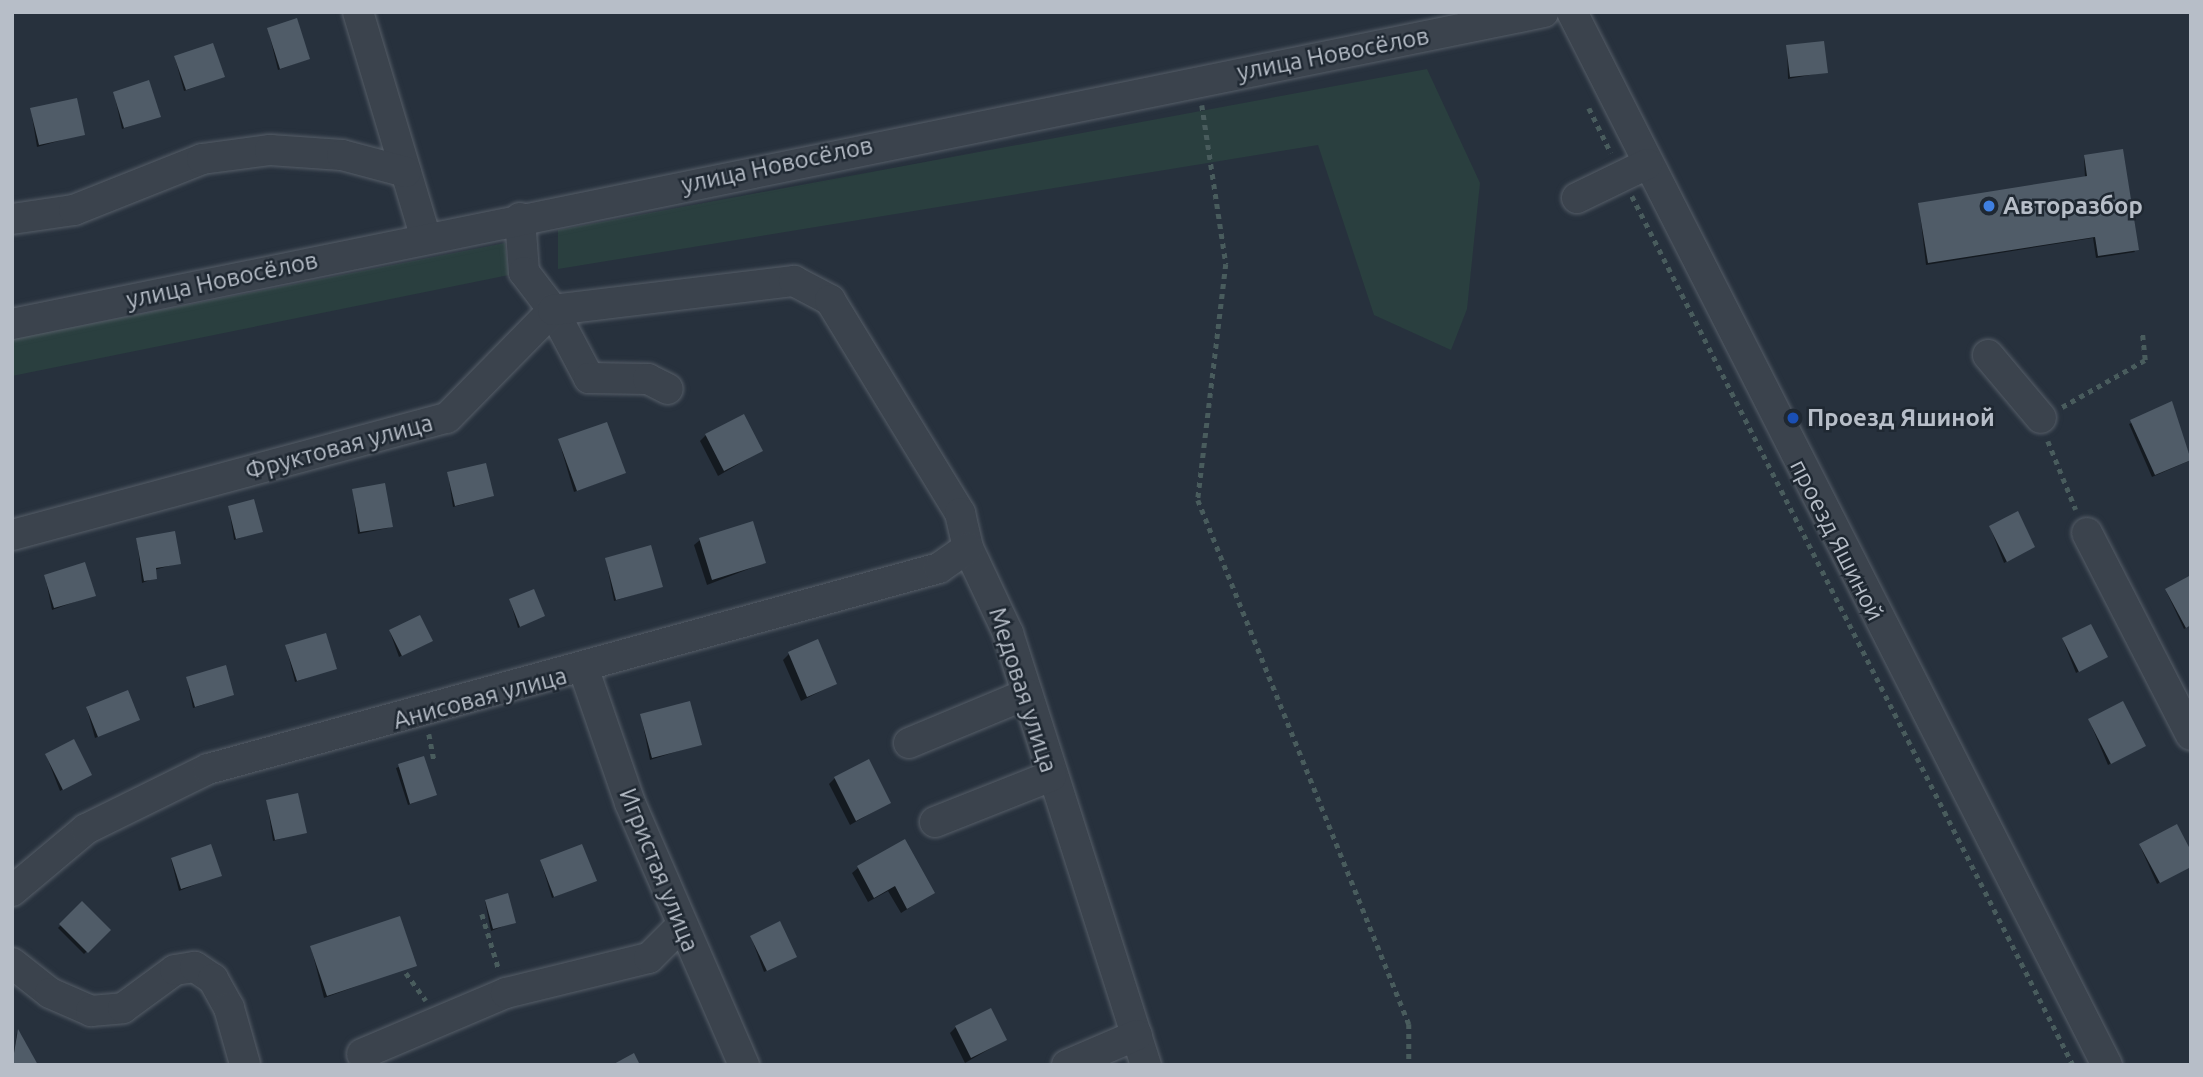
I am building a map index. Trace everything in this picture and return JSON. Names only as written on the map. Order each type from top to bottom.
[{"type":"street","points":[[358,12],[426,238]]},
{"type":"street","name":"улица Новосёлов","points":[[12,324],[520,218],[1544,12]]},
{"type":"street","name":"проезд Яшиной","points":[[1572,12],[2107,1065]]},
{"type":"street","points":[[12,219],[74,210],[202,159],[270,150],[342,155],[406,172]]},
{"type":"street","points":[[1577,198],[1647,164]]},
{"type":"street","points":[[520,218],[524,272],[553,310],[589,378],[648,379],[668,389]]},
{"type":"street","name":"Медовая улица","points":[[553,310],[794,281],[830,300],[960,513],[968,548],[1008,633],[1051,776],[1146,1065]]},
{"type":"street","name":"Фруктовая улица","points":[[12,535],[447,418],[553,310]]},
{"type":"street","points":[[1988,355],[2041,418]]},
{"type":"street","points":[[2087,533],[2191,735]]},
{"type":"street","name":"Анисовая улица","points":[[12,891],[86,829],[208,769],[584,670],[939,568],[968,548]]},
{"type":"street","name":"Игристая улица","points":[[584,670],[681,925],[744,1065]]},
{"type":"street","points":[[909,743],[1027,694]]},
{"type":"street","points":[[935,822],[1051,776]]},
{"type":"street","points":[[362,1054],[506,993],[649,958],[681,925]]},
{"type":"street","points":[[12,963],[50,993],[90,1011],[123,1008],[175,970],[195,967],[213,979],[229,1007],[245,1064]]},
{"type":"street","points":[[1067,1065],[1137,1035]]},
{"type":"path","points":[[1198,80],[1226,264],[1198,500],[1409,1024],[1409,1065]]},
{"type":"path","points":[[1627,186],[2073,1065]]},
{"type":"path","points":[[2087,533],[2041,418],[2145,360],[2142,331]]},
{"type":"path","points":[[482,914],[506,993]]},
{"type":"path","points":[[406,973],[440,1021]]},
{"type":"green space","points":[[1427,69],[1480,183],[1467,309],[1451,350],[1374,315],[1318,145],[558,269],[558,230]]},
{"type":"green space","points":[[505,243],[509,275],[12,376],[12,339]]},
{"type":"building","points":[[297,18],[310,59],[280,69],[267,28]]},
{"type":"building","points":[[1824,41],[1828,73],[1790,77],[1786,45]]},
{"type":"building","points":[[213,43],[225,77],[186,90],[174,56]]},
{"type":"building","points":[[149,80],[161,117],[124,128],[113,92]]},
{"type":"building","points":[[77,98],[85,135],[39,145],[30,108]]},
{"type":"building","points":[[2123,149],[2139,250],[2098,256],[2095,237],[1928,263],[1918,203],[2087,176],[2084,155]]},
{"type":"building","points":[[2172,401],[2191,460],[2155,475],[2130,420]]},
{"type":"building","points":[[744,414],[763,451],[724,471],[705,434]]},
{"type":"building","points":[[607,422],[626,473],[577,491],[558,439]]},
{"type":"building","points":[[486,463],[494,496],[455,506],[447,472]]},
{"type":"building","points":[[385,483],[393,527],[360,532],[352,489]]},
{"type":"building","points":[[254,499],[263,532],[236,539],[228,506]]},
{"type":"building","points":[[2018,511],[2035,547],[2007,562],[1989,526]]},
{"type":"building","points":[[753,521],[766,563],[712,580],[699,538]]},
{"type":"building","points":[[175,531],[181,564],[156,568],[157,579],[144,581],[136,538]]},
{"type":"building","points":[[651,545],[663,587],[616,600],[605,558]]},
{"type":"building","points":[[85,562],[96,596],[54,608],[44,575]]},
{"type":"building","points":[[2191,575],[2191,625],[2186,628],[2165,589]]},
{"type":"building","points":[[534,589],[545,616],[520,627],[509,599]]},
{"type":"building","points":[[420,615],[433,641],[402,656],[389,630]]},
{"type":"building","points":[[2091,624],[2108,657],[2079,672],[2062,638]]},
{"type":"building","points":[[326,633],[337,669],[297,681],[285,645]]},
{"type":"building","points":[[818,639],[837,684],[807,697],[788,652]]},
{"type":"building","points":[[226,665],[234,695],[195,707],[186,677]]},
{"type":"building","points":[[128,690],[140,720],[98,737],[86,707]]},
{"type":"building","points":[[690,701],[702,745],[652,758],[640,714]]},
{"type":"building","points":[[2123,701],[2146,746],[2111,764],[2088,719]]},
{"type":"building","points":[[74,739],[92,775],[63,790],[45,754]]},
{"type":"building","points":[[424,756],[437,795],[410,804],[398,764]]},
{"type":"building","points":[[869,759],[891,803],[856,821],[834,777]]},
{"type":"building","points":[[298,793],[307,833],[275,840],[266,800]]},
{"type":"building","points":[[2177,824],[2191,851],[2191,867],[2160,883],[2139,844]]},
{"type":"building","points":[[905,839],[935,893],[907,909],[895,886],[874,898],[857,866]]},
{"type":"building","points":[[211,844],[222,876],[181,889],[171,858]]},
{"type":"building","points":[[582,844],[597,881],[554,897],[540,860]]},
{"type":"building","points":[[508,893],[516,923],[493,929],[485,900]]},
{"type":"building","points":[[82,901],[111,930],[88,953],[59,924]]},
{"type":"building","points":[[400,916],[417,966],[327,996],[310,946]]},
{"type":"building","points":[[780,921],[797,957],[767,971],[750,936]]},
{"type":"building","points":[[991,1008],[1007,1040],[971,1058],[955,1026]]},
{"type":"building","points":[[18,1029],[38,1065],[12,1065]]},
{"type":"building","points":[[634,1053],[640,1065],[612,1065]]},
{"type":"place","name":"Авторазбор","points":[[1989,206]]},
{"type":"place","name":"Проезд Яшиной","points":[[1793,418]]}]
